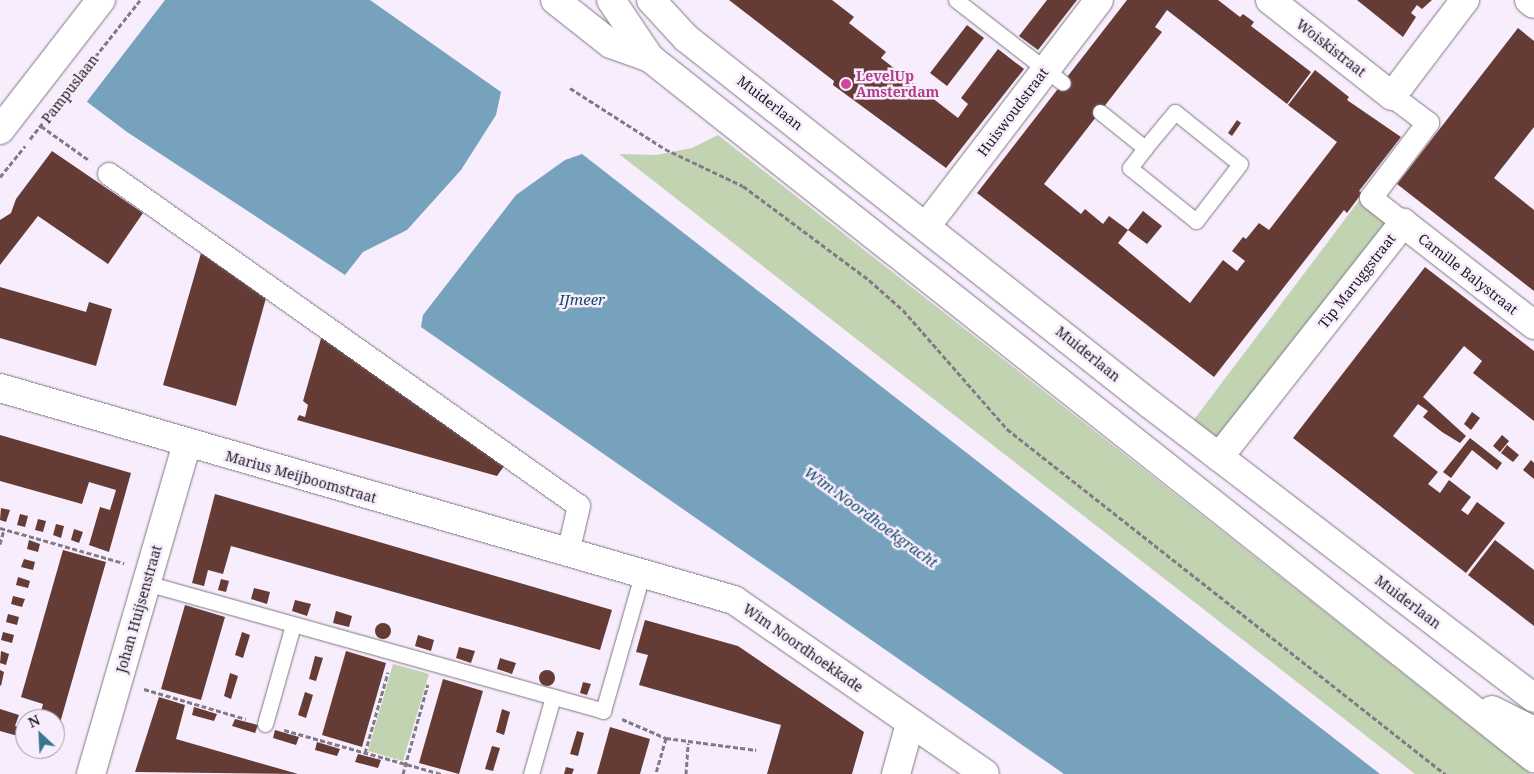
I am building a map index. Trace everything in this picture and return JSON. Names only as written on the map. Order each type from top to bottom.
[{"type":"street","points":[[0,130],[101,0]]},
{"type":"street","points":[[555,0],[611,44],[650,58]]},
{"type":"street","points":[[611,0],[650,58],[1534,758]]},
{"type":"street","name":"Muiderlaan","points":[[651,0],[686,38],[926,224],[1219,457],[1534,698]]},
{"type":"street","name":"Huiswoudstraat","points":[[926,224],[1054,76],[1099,0]]},
{"type":"street","name":"Woiskistraat","points":[[1270,0],[1392,96]]},
{"type":"street","points":[[1392,96],[1465,0]]},
{"type":"street","points":[[1529,0],[1534,4]]},
{"type":"street","name":"Tip Maruggstraat","points":[[1219,457],[1402,223],[1371,198],[1428,123],[1392,96]]},
{"type":"street","points":[[109,174],[579,506],[568,553]]},
{"type":"street","name":"Camille Balystraat","points":[[1402,223],[1534,325]]},
{"type":"street","name":"Marius Meijboomstraat","points":[[0,388],[187,444],[602,563]]},
{"type":"street","name":"Johan Huijsenstraat","points":[[91,774],[187,444]]},
{"type":"street","name":"Wim Noordhoekkade","points":[[602,563],[734,600],[910,724],[985,774]]},
{"type":"street","points":[[1443,687],[1534,730]]},
{"type":"street","points":[[896,774],[910,724]]},
{"type":"lane","points":[[956,0],[1054,76]]},
{"type":"lane","points":[[1100,112],[1146,148]]},
{"type":"lane","points":[[1175,112],[1240,164],[1196,221],[1130,168],[1146,148],[1175,112]]},
{"type":"lane","points":[[148,577],[293,625],[604,711],[642,575]]},
{"type":"lane","points":[[265,724],[293,625]]},
{"type":"lane","points":[[531,774],[553,698]]},
{"type":"path","name":"Pampuslaan","points":[[0,177],[140,0]]},
{"type":"path","points":[[570,88],[665,149],[743,186],[869,280],[904,310],[1007,429],[1446,774]]},
{"type":"path","points":[[41,126],[109,174]]},
{"type":"path","points":[[0,528],[148,577]]},
{"type":"path","points":[[0,544],[4,529]]},
{"type":"path","points":[[365,753],[394,653]]},
{"type":"path","points":[[403,774],[434,664]]},
{"type":"path","points":[[604,711],[666,738],[688,743],[756,750]]},
{"type":"path","points":[[656,774],[666,738]]},
{"type":"path","points":[[686,774],[688,743]]},
{"type":"green space","points":[[718,135],[1531,774],[1415,774],[619,154],[656,155],[692,148]]},
{"type":"green space","points":[[1361,198],[1391,222],[1218,445],[1190,425]]},
{"type":"green space","points":[[393,664],[429,674],[403,761],[368,751]]},
{"type":"water","points":[[0,0],[370,0],[501,92],[496,115],[461,170],[407,230],[363,252],[345,275],[127,132],[0,36]]},
{"type":"water","name":"IJmeer","points":[[582,154],[1380,774],[1064,774],[421,327],[423,315],[516,195],[565,160]]},
{"type":"pier","points":[[0,0],[165,0],[85,104],[0,40]]},
{"type":"building","points":[[729,0],[832,0],[854,17],[849,23],[886,52],[881,58],[958,118],[968,104],[961,98],[998,49],[1024,69],[946,168],[833,85],[834,81]]},
{"type":"building","points":[[1047,0],[1077,0],[1038,50],[1019,36]]},
{"type":"building","points":[[1127,0],[1218,0],[1240,17],[1243,14],[1254,22],[1251,26],[1311,72],[1287,104],[1167,10],[1155,27],[1162,32],[1044,184],[1081,214],[1085,209],[1103,224],[1109,216],[1128,230],[1118,243],[1190,303],[1223,260],[1237,271],[1245,261],[1232,251],[1243,237],[1246,239],[1259,223],[1269,230],[1337,142],[1288,105],[1315,70],[1349,97],[1347,100],[1401,137],[1359,191],[1362,193],[1347,213],[1344,210],[1214,377],[977,193]]},
{"type":"building","points":[[1357,0],[1432,0],[1422,9],[1417,5],[1411,13],[1416,17],[1403,37]]},
{"type":"building","points":[[967,25],[984,38],[947,86],[930,73]]},
{"type":"building","points":[[1518,28],[1534,41],[1534,127],[1494,178],[1534,210],[1534,291],[1397,184]]},
{"type":"building","points":[[1237,120],[1241,123],[1232,136],[1228,133]]},
{"type":"building","points":[[52,151],[143,213],[108,264],[38,216],[0,265],[0,220],[11,213],[16,199]]},
{"type":"building","points":[[1143,211],[1162,226],[1147,244],[1128,230]]},
{"type":"building","points":[[201,253],[266,298],[236,406],[163,385]]},
{"type":"building","points":[[1425,267],[1534,351],[1534,421],[1473,373],[1482,361],[1464,346],[1423,397],[1466,436],[1460,443],[1442,432],[1423,417],[1428,411],[1418,404],[1393,436],[1438,472],[1428,484],[1440,493],[1449,480],[1471,497],[1461,510],[1468,515],[1477,502],[1505,523],[1466,573],[1293,438]]},
{"type":"building","points":[[0,287],[86,312],[89,302],[112,309],[96,366],[0,338]]},
{"type":"building","points":[[322,335],[507,462],[497,476],[297,420],[299,415],[305,417],[308,405],[303,401]]},
{"type":"building","points":[[1472,412],[1480,418],[1471,430],[1464,424]]},
{"type":"building","points":[[0,435],[131,473],[109,552],[89,545],[100,507],[110,510],[116,490],[89,482],[82,504],[0,481]]},
{"type":"building","points":[[1502,435],[1509,441],[1500,452],[1493,446]]},
{"type":"building","points":[[1470,438],[1502,463],[1497,470],[1472,450],[1451,478],[1443,472]]},
{"type":"building","points":[[1507,445],[1519,455],[1513,462],[1501,453]]},
{"type":"building","points":[[1531,460],[1534,463],[1534,479],[1523,470]]},
{"type":"building","points":[[215,494],[612,610],[600,650],[231,546],[223,574],[208,570],[204,586],[192,583]]},
{"type":"building","points":[[1,508],[10,510],[6,522],[0,520]]},
{"type":"building","points":[[20,514],[28,516],[25,527],[17,525]]},
{"type":"building","points":[[38,519],[46,521],[43,532],[35,530]]},
{"type":"building","points":[[56,524],[64,526],[61,538],[53,535]]},
{"type":"building","points":[[74,529],[83,532],[79,543],[71,540]]},
{"type":"building","points":[[29,540],[40,544],[38,552],[27,549]]},
{"type":"building","points":[[1495,540],[1534,570],[1534,626],[1468,575]]},
{"type":"building","points":[[63,550],[106,562],[64,709],[42,709],[43,704],[21,697]]},
{"type":"building","points":[[24,559],[35,562],[33,570],[21,567]]},
{"type":"building","points":[[18,577],[30,581],[28,588],[16,585]]},
{"type":"building","points":[[221,579],[229,581],[226,592],[218,590]]},
{"type":"building","points":[[254,588],[270,592],[267,604],[251,599]]},
{"type":"building","points":[[13,596],[25,599],[22,607],[11,604]]},
{"type":"building","points":[[295,600],[311,604],[307,616],[292,611]]},
{"type":"building","points":[[185,605],[225,617],[201,700],[161,689]]},
{"type":"building","points":[[336,611],[352,616],[349,627],[333,623]]},
{"type":"building","points":[[8,614],[19,617],[17,625],[6,622]]},
{"type":"building","points":[[645,620],[738,646],[864,732],[852,774],[767,774],[781,725],[639,685],[648,655],[636,652]]},
{"type":"building","points":[[383,623],[389,625],[391,631],[389,637],[383,639],[377,637],[375,631],[377,625]]},
{"type":"building","points":[[3,632],[14,635],[12,643],[1,640]]},
{"type":"building","points":[[242,632],[250,635],[243,658],[235,655]]},
{"type":"building","points":[[418,635],[434,640],[431,651],[415,646]]},
{"type":"building","points":[[459,647],[475,651],[471,663],[456,658]]},
{"type":"building","points":[[1,651],[9,654],[6,665],[0,663]]},
{"type":"building","points":[[346,651],[386,663],[362,747],[322,735]]},
{"type":"building","points":[[315,656],[323,658],[316,681],[309,679]]},
{"type":"building","points":[[500,658],[516,663],[512,674],[497,669]]},
{"type":"building","points":[[0,670],[4,672],[1,686],[0,685]]},
{"type":"building","points":[[547,670],[553,672],[555,678],[553,684],[547,686],[541,684],[539,678],[541,672]]},
{"type":"building","points":[[230,673],[238,676],[231,699],[224,696]]},
{"type":"building","points":[[443,679],[483,691],[459,774],[419,763]]},
{"type":"building","points":[[583,682],[591,684],[587,695],[580,693]]},
{"type":"building","points":[[305,692],[313,695],[306,718],[298,715]]},
{"type":"building","points":[[159,697],[185,705],[176,739],[298,774],[135,772]]},
{"type":"building","points":[[194,707],[217,714],[214,721],[192,715]]},
{"type":"building","points":[[0,709],[15,714],[15,735],[0,731]]},
{"type":"building","points":[[502,709],[510,712],[504,735],[496,732]]},
{"type":"building","points":[[235,719],[258,725],[255,733],[232,726]]},
{"type":"building","points":[[610,727],[650,739],[640,774],[597,774]]},
{"type":"building","points":[[275,730],[299,737],[296,745],[273,738]]},
{"type":"building","points":[[577,731],[584,733],[578,756],[570,754]]},
{"type":"building","points":[[317,742],[340,749],[337,756],[315,750]]},
{"type":"building","points":[[492,746],[500,748],[493,771],[485,769]]},
{"type":"building","points":[[358,754],[381,760],[378,768],[355,762]]},
{"type":"building","points":[[566,767],[574,769],[572,774],[564,774]]},
{"type":"place","name":"LevelUp Amsterdam","points":[[846,84]]},
{"type":"water label","name":"Wim Noordhoekgracht","points":[[871,517]]}]
